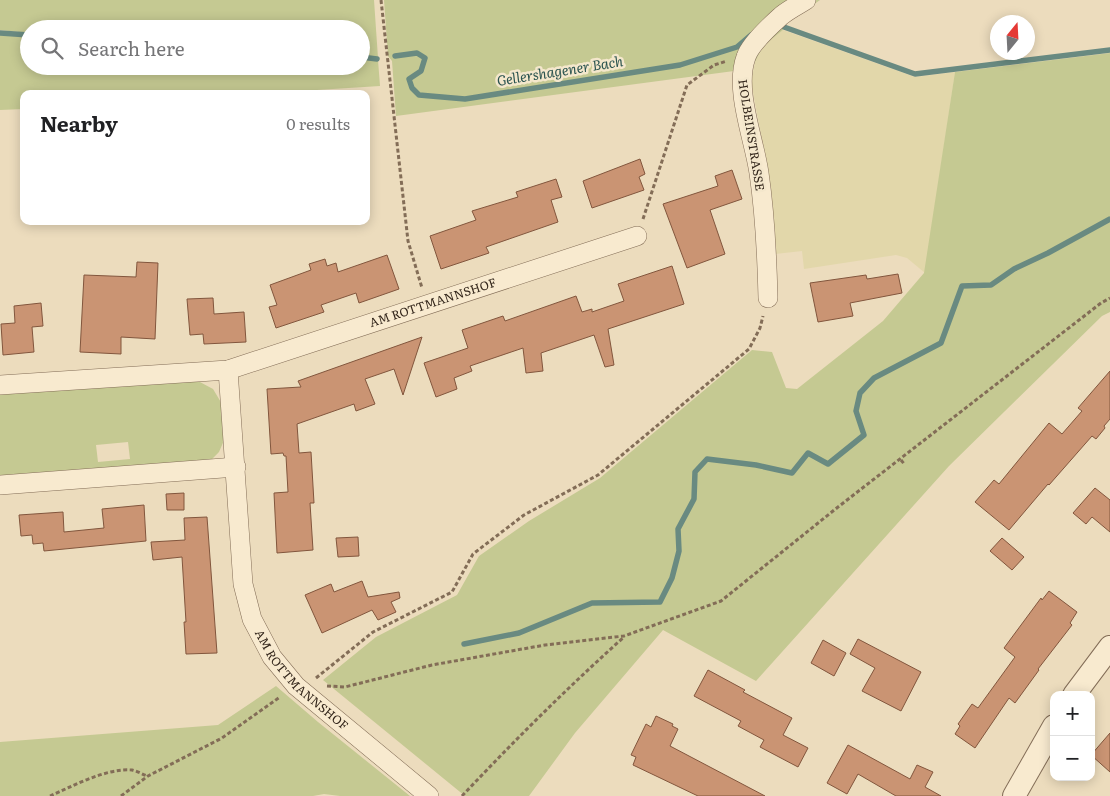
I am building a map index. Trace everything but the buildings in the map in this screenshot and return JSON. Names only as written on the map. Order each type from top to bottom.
[{"type":"street","points":[[746,55],[781,16],[806,0]]},
{"type":"street","name":"HOLBEINSTRASSE","points":[[746,55],[741,74],[742,91],[759,172],[765,225],[768,298]]},
{"type":"street","name":"AM ROTTMANNSHOF","points":[[0,385],[228,370],[637,236]]},
{"type":"street","name":"AM ROTTMANNSHOF","points":[[228,370],[243,584],[252,620],[272,657],[296,686],[428,796]]},
{"type":"street","points":[[0,485],[236,467]]},
{"type":"street","points":[[1077,691],[1110,647]]},
{"type":"street","points":[[1014,796],[1050,733]]},
{"type":"path","points":[[381,0],[408,241],[427,305]]},
{"type":"path","points":[[637,236],[687,85],[714,65],[746,55]]},
{"type":"path","points":[[121,796],[148,776],[222,738],[296,686],[319,676],[373,632],[452,592],[472,554],[524,516],[598,475],[749,349],[760,328],[768,298]]},
{"type":"path","points":[[296,686],[345,687],[432,665],[545,645],[624,636],[721,601],[1094,308],[1110,298]]},
{"type":"path","points":[[901,460],[905,465]]},
{"type":"path","points":[[462,796],[518,736],[624,636]]},
{"type":"path","points":[[50,796],[111,772],[133,770],[148,776]]},
{"type":"shaded area","points":[[783,30],[915,77],[955,72],[925,273],[907,258],[896,255],[804,269],[802,251],[775,254],[768,172],[751,82],[755,62],[763,46]]},
{"type":"green space","points":[[0,0],[374,0],[378,58],[370,57],[370,20],[20,20],[20,32],[0,30]]},
{"type":"green space","points":[[384,0],[820,0],[786,24],[783,30],[763,46],[755,62],[734,71],[396,116],[392,61],[388,56]]},
{"type":"green space","points":[[0,35],[20,36],[20,75],[370,75],[370,60],[378,60],[380,86],[317,90],[20,90],[20,109],[0,110]]},
{"type":"green space","points":[[1110,53],[1110,312],[1102,316],[949,466],[756,681],[663,630],[575,733],[529,796],[465,796],[323,680],[376,637],[457,595],[479,556],[529,521],[600,478],[752,350],[772,352],[786,388],[797,389],[883,321],[924,273],[955,72]]},
{"type":"green space","points":[[198,381],[213,389],[222,404],[225,438],[219,452],[210,461],[0,477],[0,394]],"holes":[[[128,442],[130,459],[98,462],[96,445]]]},
{"type":"green space","points":[[276,686],[410,796],[340,796],[324,794],[313,796],[0,796],[0,742],[218,725]]},
{"type":"waterway","name":"Gellershagener Bach","points":[[784,27],[915,74],[1110,50]]},
{"type":"waterway","name":"Gellershagener Bach","points":[[0,33],[20,34]]},
{"type":"waterway","name":"Gellershagener Bach","points":[[395,56],[417,53],[425,58],[421,71],[409,79],[412,88],[419,95],[465,99],[680,65],[737,47],[751,35]]},
{"type":"waterway","name":"Gellershagener Bach","points":[[370,58],[377,59]]},
{"type":"waterway","points":[[464,644],[519,633],[592,603],[660,602],[672,578],[679,551],[678,529],[694,499],[695,472],[707,459],[756,465],[792,473],[808,453],[828,464],[864,435],[856,411],[860,393],[874,378],[941,343],[962,286],[991,285],[1014,269],[1048,253],[1110,219]]}]
